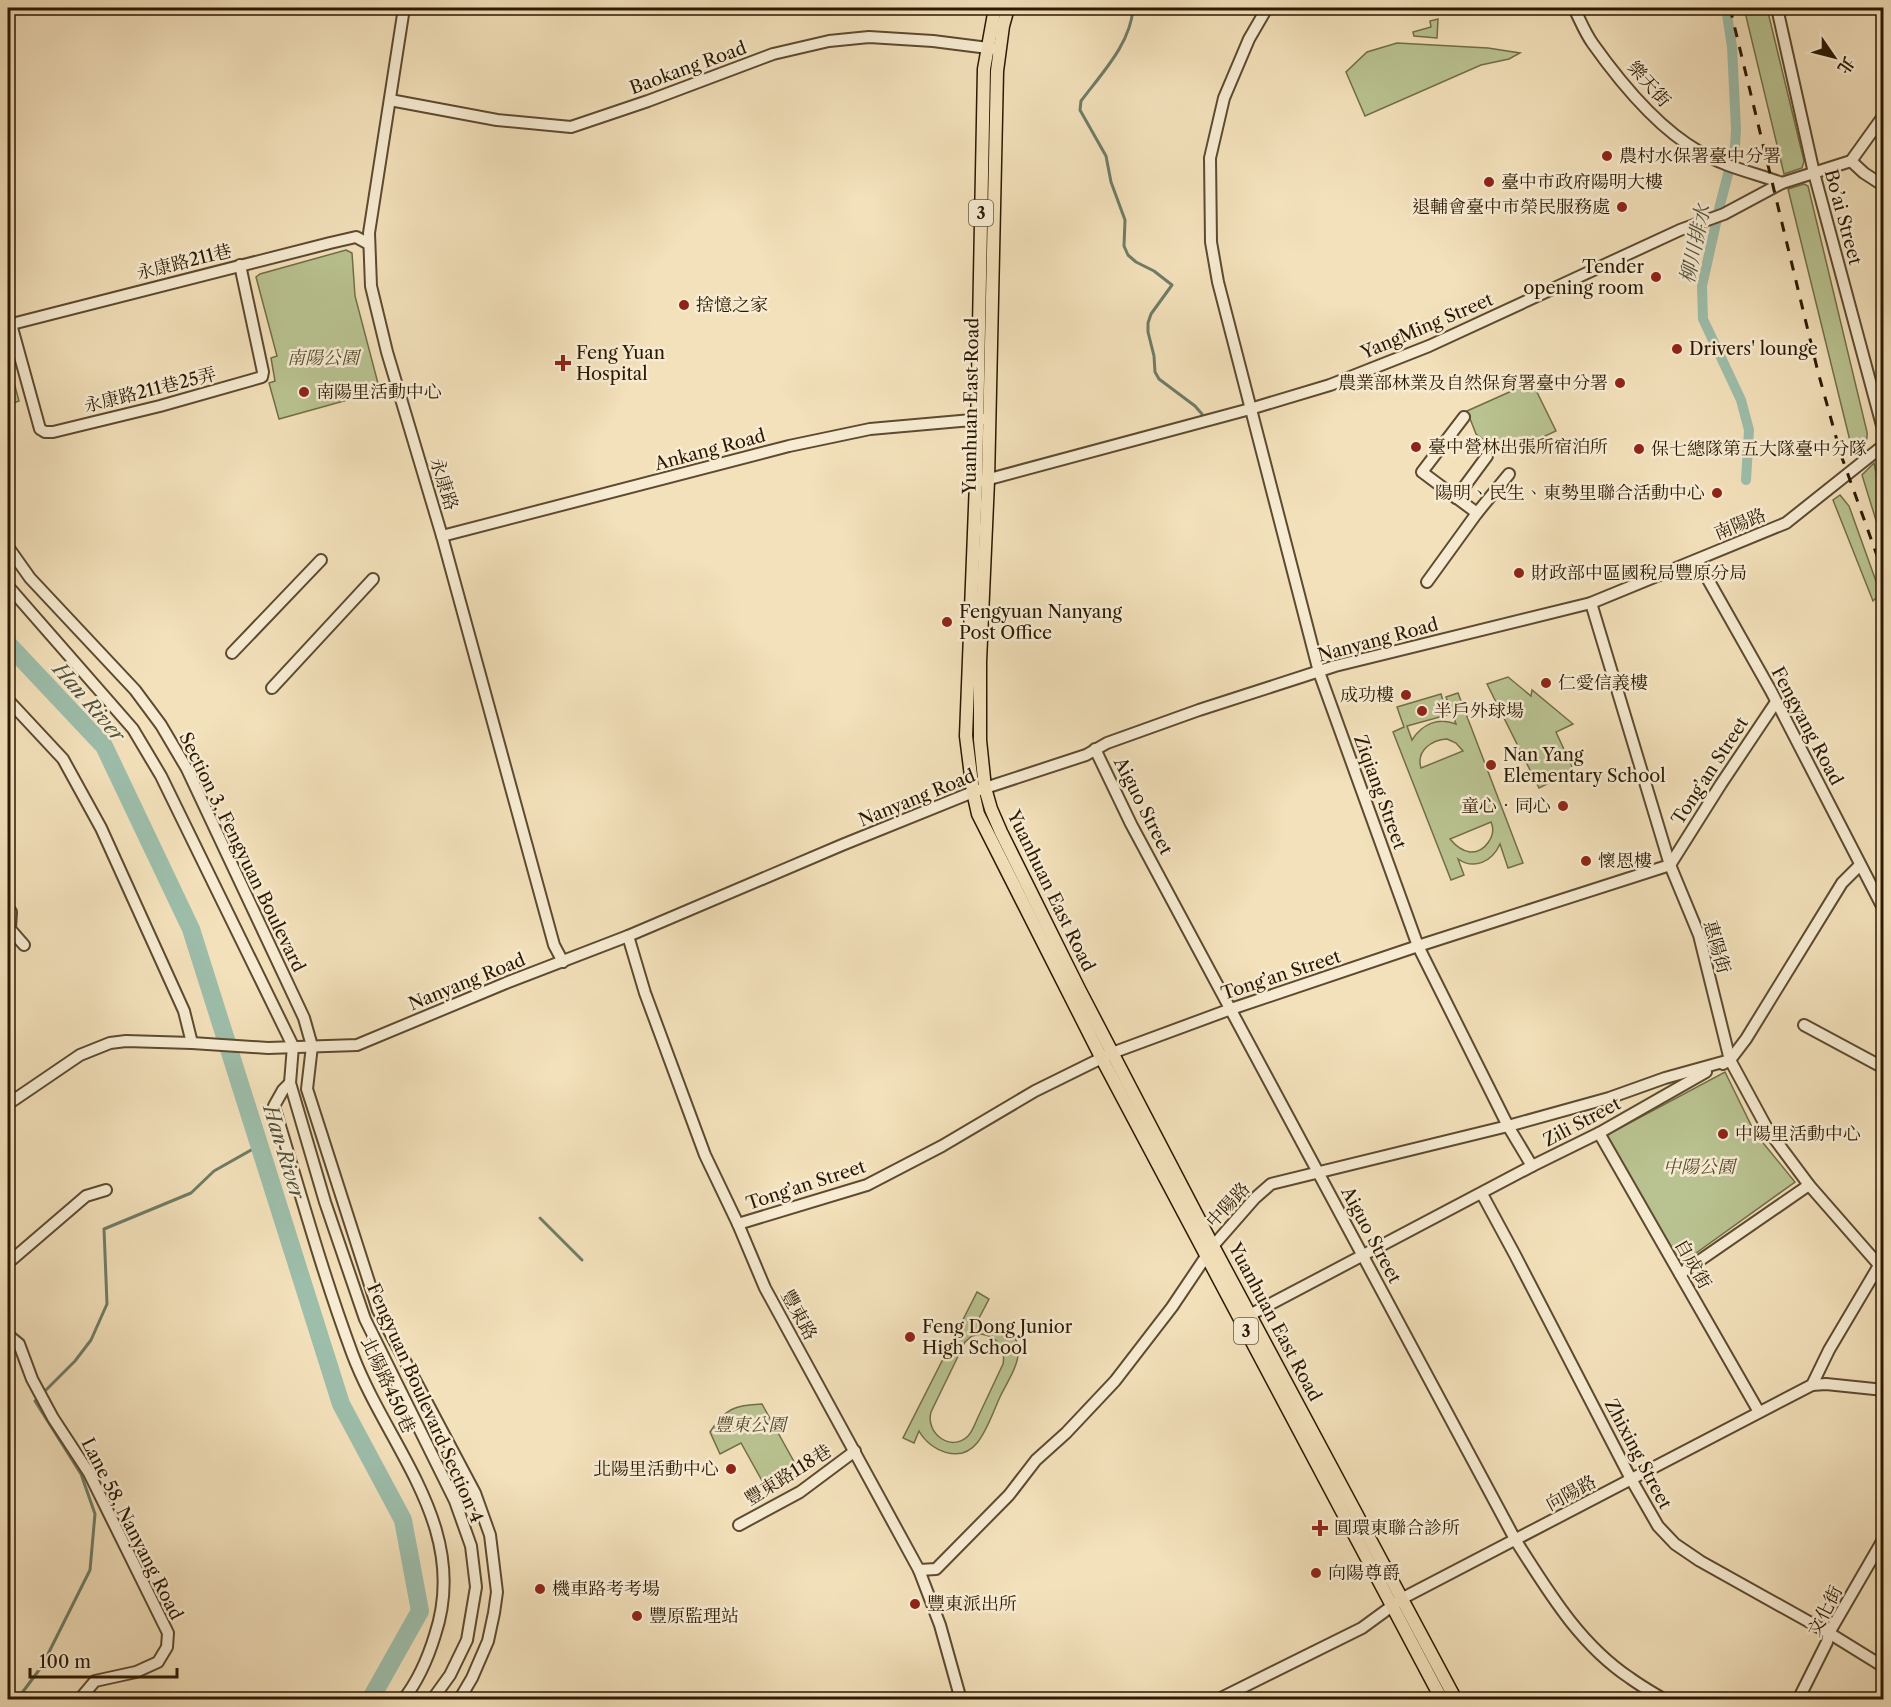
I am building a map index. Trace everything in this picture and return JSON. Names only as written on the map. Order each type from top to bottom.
[{"type":"main road","name":"Yuanhuan East Road","points":[[993,49],[995,8]]},
{"type":"main road","name":"Yuanhuan East Road","points":[[1008,8],[984,69],[984,419],[980,740],[986,788],[1000,832],[1206,1257],[1246,1317]]},
{"type":"main road","name":"Yuanhuan East Road","points":[[982,482],[966,736],[978,814],[1107,1055],[1213,1246],[1246,1317],[1398,1602],[1456,1700]]},
{"type":"main road","name":"Yuanhuan East Road","points":[[1398,1602],[1442,1700]]},
{"type":"street","name":"永康路","points":[[404,8],[369,244],[371,286],[387,352],[442,536],[547,923],[554,945],[563,962]]},
{"type":"street","points":[[1251,8],[1264,11]]},
{"type":"street","name":"樂天街","points":[[1574,8],[1592,43],[1641,104],[1682,141],[1721,162],[1782,183]]},
{"type":"street","name":"Bo’ai Street","points":[[1777,8],[1814,173],[1884,433]]},
{"type":"street","name":"Ziqiang Street","points":[[1264,11],[1224,98],[1210,158],[1211,242],[1218,282],[1319,672],[1418,946],[1508,1126],[1532,1166]]},
{"type":"street","name":"Baokang Road","points":[[390,100],[497,120],[572,127],[774,54],[829,41],[868,37],[933,41],[993,49]]},
{"type":"street","points":[[1782,183],[1851,161],[1884,115]]},
{"type":"street","points":[[1851,161],[1884,186]]},
{"type":"street","name":"YangMing Street","points":[[982,482],[1330,385],[1429,346],[1680,230],[1724,214],[1782,183]]},
{"type":"street","name":"永康路211巷","points":[[9,324],[356,237],[369,244]]},
{"type":"street","name":"永康路211巷25弄","points":[[9,324],[40,429],[45,432],[160,406],[262,377],[240,265]]},
{"type":"street","points":[[1464,417],[1422,472],[1477,513]]},
{"type":"street","name":"Ankang Road","points":[[442,536],[801,444],[870,429],[984,419]]},
{"type":"street","name":"南陽路","points":[[1591,603],[1786,523],[1884,445]]},
{"type":"street","points":[[1456,498],[1487,456]]},
{"type":"street","points":[[1427,582],[1477,513],[1509,474]]},
{"type":"street","name":"Section 3, Fengyuan Boulevard","points":[[8,547],[30,578],[135,690],[161,724],[187,769],[304,1018],[312,1046]]},
{"type":"street","points":[[232,653],[321,560]]},
{"type":"street","name":"Fengyang Road","points":[[1697,560],[1776,702],[1884,910]]},
{"type":"street","points":[[272,688],[373,579]]},
{"type":"street","points":[[8,586],[133,729],[161,776],[293,1046]]},
{"type":"street","name":"Nanyang Road","points":[[195,1043],[268,1048],[357,1045],[973,792],[1086,755],[1095,749],[1199,710],[1335,666],[1591,603]]},
{"type":"street","name":"惠陽街","points":[[1591,603],[1670,865],[1699,934],[1730,1060],[1768,1130],[1809,1185],[1881,1261]]},
{"type":"street","points":[[8,700],[63,759],[101,828],[184,1011],[195,1043],[126,1041],[110,1043],[80,1055],[8,1104]]},
{"type":"street","name":"Tong’an Street","points":[[738,1224],[867,1185],[942,1146],[1035,1091],[1107,1055],[1231,1009],[1670,865],[1776,702]]},
{"type":"street","name":"Aiguo Street","points":[[1095,749],[1131,824],[1516,1541],[1568,1620],[1593,1647],[1629,1678],[1665,1700]]},
{"type":"street","name":"Zili Street","points":[[1246,1317],[1599,1133],[1730,1060],[1746,1039],[1842,883],[1860,865]]},
{"type":"street","points":[[8,908],[11,912],[10,930],[24,945]]},
{"type":"street","name":"豐東路","points":[[627,936],[645,993],[705,1155],[765,1288],[919,1570],[940,1625],[961,1700]]},
{"type":"street","points":[[1804,1025],[1884,1068]]},
{"type":"street","name":"Fengyuan Boulevard Section 4","points":[[293,1046],[290,1083],[365,1319],[455,1501],[471,1546],[476,1587],[467,1640],[450,1675],[432,1700]]},
{"type":"street","name":"Fengyuan Boulevard Section 4","points":[[312,1046],[307,1089],[378,1310],[475,1493],[490,1535],[497,1592],[494,1613],[488,1641],[472,1678],[459,1700]]},
{"type":"street","name":"中陽路","points":[[919,1570],[936,1569],[1009,1495],[1043,1453],[1066,1433],[1115,1381],[1172,1307],[1213,1246],[1255,1198],[1271,1184],[1508,1126],[1609,1098],[1665,1078],[1730,1060]]},
{"type":"street","name":"北陽路450巷","points":[[290,1083],[274,1106],[334,1299],[353,1355],[377,1410],[414,1475],[436,1526],[442,1554],[444,1590],[441,1618],[428,1656],[403,1700]]},
{"type":"street","name":"自成街","points":[[1599,1133],[1759,1412]]},
{"type":"street","points":[[1680,1274],[1809,1185]]},
{"type":"street","points":[[8,1263],[86,1196],[106,1190]]},
{"type":"street","name":"Zhixing Street","points":[[1482,1194],[1631,1479],[1658,1526],[1675,1544],[1725,1576],[1829,1633],[1884,1667]]},
{"type":"street","points":[[1881,1261],[1829,1350],[1812,1385],[1826,1384],[1884,1390]]},
{"type":"street","name":"Lane 58, Nanyang Road","points":[[8,1335],[19,1344],[32,1379],[53,1418],[89,1473],[168,1633],[167,1647],[158,1662],[136,1672],[95,1681],[79,1700]]},
{"type":"street","name":"向陽路","points":[[1217,1700],[1362,1628],[1398,1602],[1812,1385]]},
{"type":"street","name":"豐東路118巷","points":[[739,1525],[800,1492],[855,1451]]},
{"type":"street","name":"文化街","points":[[1798,1700],[1827,1642],[1829,1633],[1884,1538]]},
{"type":"green space","points":[[1744,8],[1767,8],[1804,161],[1802,168],[1784,174]]},
{"type":"green space","points":[[1438,19],[1437,38],[1414,36],[1413,32],[1431,27],[1430,21]]},
{"type":"green space","points":[[1397,43],[1488,48],[1520,53],[1509,59],[1481,65],[1365,116],[1346,72],[1367,52]]},
{"type":"green space","points":[[1804,184],[1808,186],[1867,432],[1864,445],[1853,453],[1788,189]]},
{"type":"green space","name":"南陽公園","points":[[346,250],[352,253],[355,296],[380,391],[279,419],[269,383],[275,381],[271,358],[277,356],[256,277]]},
{"type":"green space","points":[[8,360],[19,401],[8,405]]},
{"type":"green space","points":[[1532,382],[1556,431],[1504,455],[1476,434],[1467,411]]},
{"type":"green space","points":[[1874,463],[1883,506],[1883,543],[1862,475]]},
{"type":"green space","points":[[1840,495],[1849,506],[1877,584],[1878,596],[1873,601],[1833,500]]},
{"type":"green space","points":[[1508,677],[1531,696],[1532,690],[1573,724],[1556,732],[1574,771],[1539,788],[1487,684]]},
{"type":"green space","points":[[1458,693],[1523,863],[1508,868],[1500,844],[1487,860],[1482,862],[1470,864],[1458,859],[1464,875],[1451,880],[1393,732],[1404,727],[1397,707],[1441,694],[1447,715],[1407,726],[1412,740],[1416,734],[1431,723],[1443,721],[1456,724],[1446,697]],"holes":[[[1447,739],[1456,743],[1463,751],[1421,768],[1421,756],[1426,748],[1430,744]],[[1491,822],[1491,837],[1480,850],[1467,851],[1450,839]]]},
{"type":"green space","name":"中陽公園","points":[[1725,1072],[1755,1133],[1795,1182],[1678,1266],[1605,1136]]},
{"type":"green space","points":[[977,1292],[989,1299],[977,1322],[1002,1327],[1012,1334],[1018,1346],[1015,1366],[987,1427],[977,1443],[962,1453],[954,1454],[938,1449],[930,1444],[919,1431],[914,1443],[903,1438]],"holes":[[[987,1335],[996,1340],[1002,1348],[1003,1364],[970,1434],[961,1441],[947,1441],[941,1438],[932,1427],[931,1412],[965,1342],[972,1336]]]},
{"type":"green space","name":"豐東公園","points":[[762,1404],[797,1467],[765,1486],[741,1443],[720,1454],[710,1432],[731,1410],[737,1407]]},
{"type":"waterway","points":[[1133,8],[1131,21],[1121,45],[1081,101],[1080,110],[1106,156],[1111,182],[1125,220],[1124,246],[1128,255],[1172,285],[1151,314],[1148,323],[1155,372],[1159,379],[1202,414]]},
{"type":"waterway","name":"柳川排水","points":[[1726,8],[1732,47],[1735,147],[1702,286],[1703,319],[1741,400],[1749,430],[1746,480]]},
{"type":"waterway","name":"Han River","points":[[8,644],[104,746],[191,929],[341,1404],[403,1520],[420,1611],[370,1700]]},
{"type":"waterway","points":[[43,1393],[75,1361],[91,1340],[107,1304],[104,1229],[191,1193],[214,1171],[260,1145]]},
{"type":"waterway","points":[[540,1218],[582,1260]]},
{"type":"waterway","points":[[12,1700],[19,1697],[42,1666],[90,1570],[95,1514],[81,1474],[35,1401],[39,1397]]},
{"type":"railway","points":[[1730,8],[1818,372],[1841,455],[1884,575]]},
{"type":"place","name":"農村水保署臺中分署","points":[[1607,156]]},
{"type":"place","name":"臺中市政府陽明大樓","points":[[1489,182]]},
{"type":"place","name":"退輔會臺中市榮民服務處","points":[[1622,207]]},
{"type":"place","name":"Tender opening room","points":[[1656,277]]},
{"type":"place","name":"捨憶之家","points":[[684,305]]},
{"type":"place","name":"Drivers' lounge","points":[[1677,349]]},
{"type":"place","name":"Feng Yuan Hospital","points":[[563,363]]},
{"type":"place","name":"農業部林業及自然保育署臺中分署","points":[[1620,383]]},
{"type":"place","name":"南陽里活動中心","points":[[304,392]]},
{"type":"place","name":"臺中營林出張所宿泊所","points":[[1416,447]]},
{"type":"place","name":"保七總隊第五大隊臺中分隊","points":[[1639,449]]},
{"type":"place","name":"陽明、民生、東勢里聯合活動中心","points":[[1717,493]]},
{"type":"place","name":"財政部中區國稅局豐原分局","points":[[1519,573]]},
{"type":"place","name":"Fengyuan Nanyang Post Office","points":[[947,622]]},
{"type":"place","name":"仁愛信義樓","points":[[1546,683]]},
{"type":"place","name":"成功樓","points":[[1406,695]]},
{"type":"place","name":"半戶外球場","points":[[1422,711]]},
{"type":"place","name":"Nan Yang Elementary School","points":[[1491,765]]},
{"type":"place","name":"童心‧同心","points":[[1563,806]]},
{"type":"place","name":"懷恩樓","points":[[1586,861]]},
{"type":"place","name":"中陽里活動中心","points":[[1723,1134]]},
{"type":"place","name":"Feng Dong Junior High School","points":[[910,1337]]},
{"type":"place","name":"北陽里活動中心","points":[[731,1469]]},
{"type":"place","name":"圓環東聯合診所","points":[[1320,1528]]},
{"type":"place","name":"向陽尊爵","points":[[1316,1573]]},
{"type":"place","name":"機車路考考場","points":[[540,1589]]},
{"type":"place","name":"豐東派出所","points":[[915,1604]]},
{"type":"place","name":"豐原監理站","points":[[637,1616]]}]
